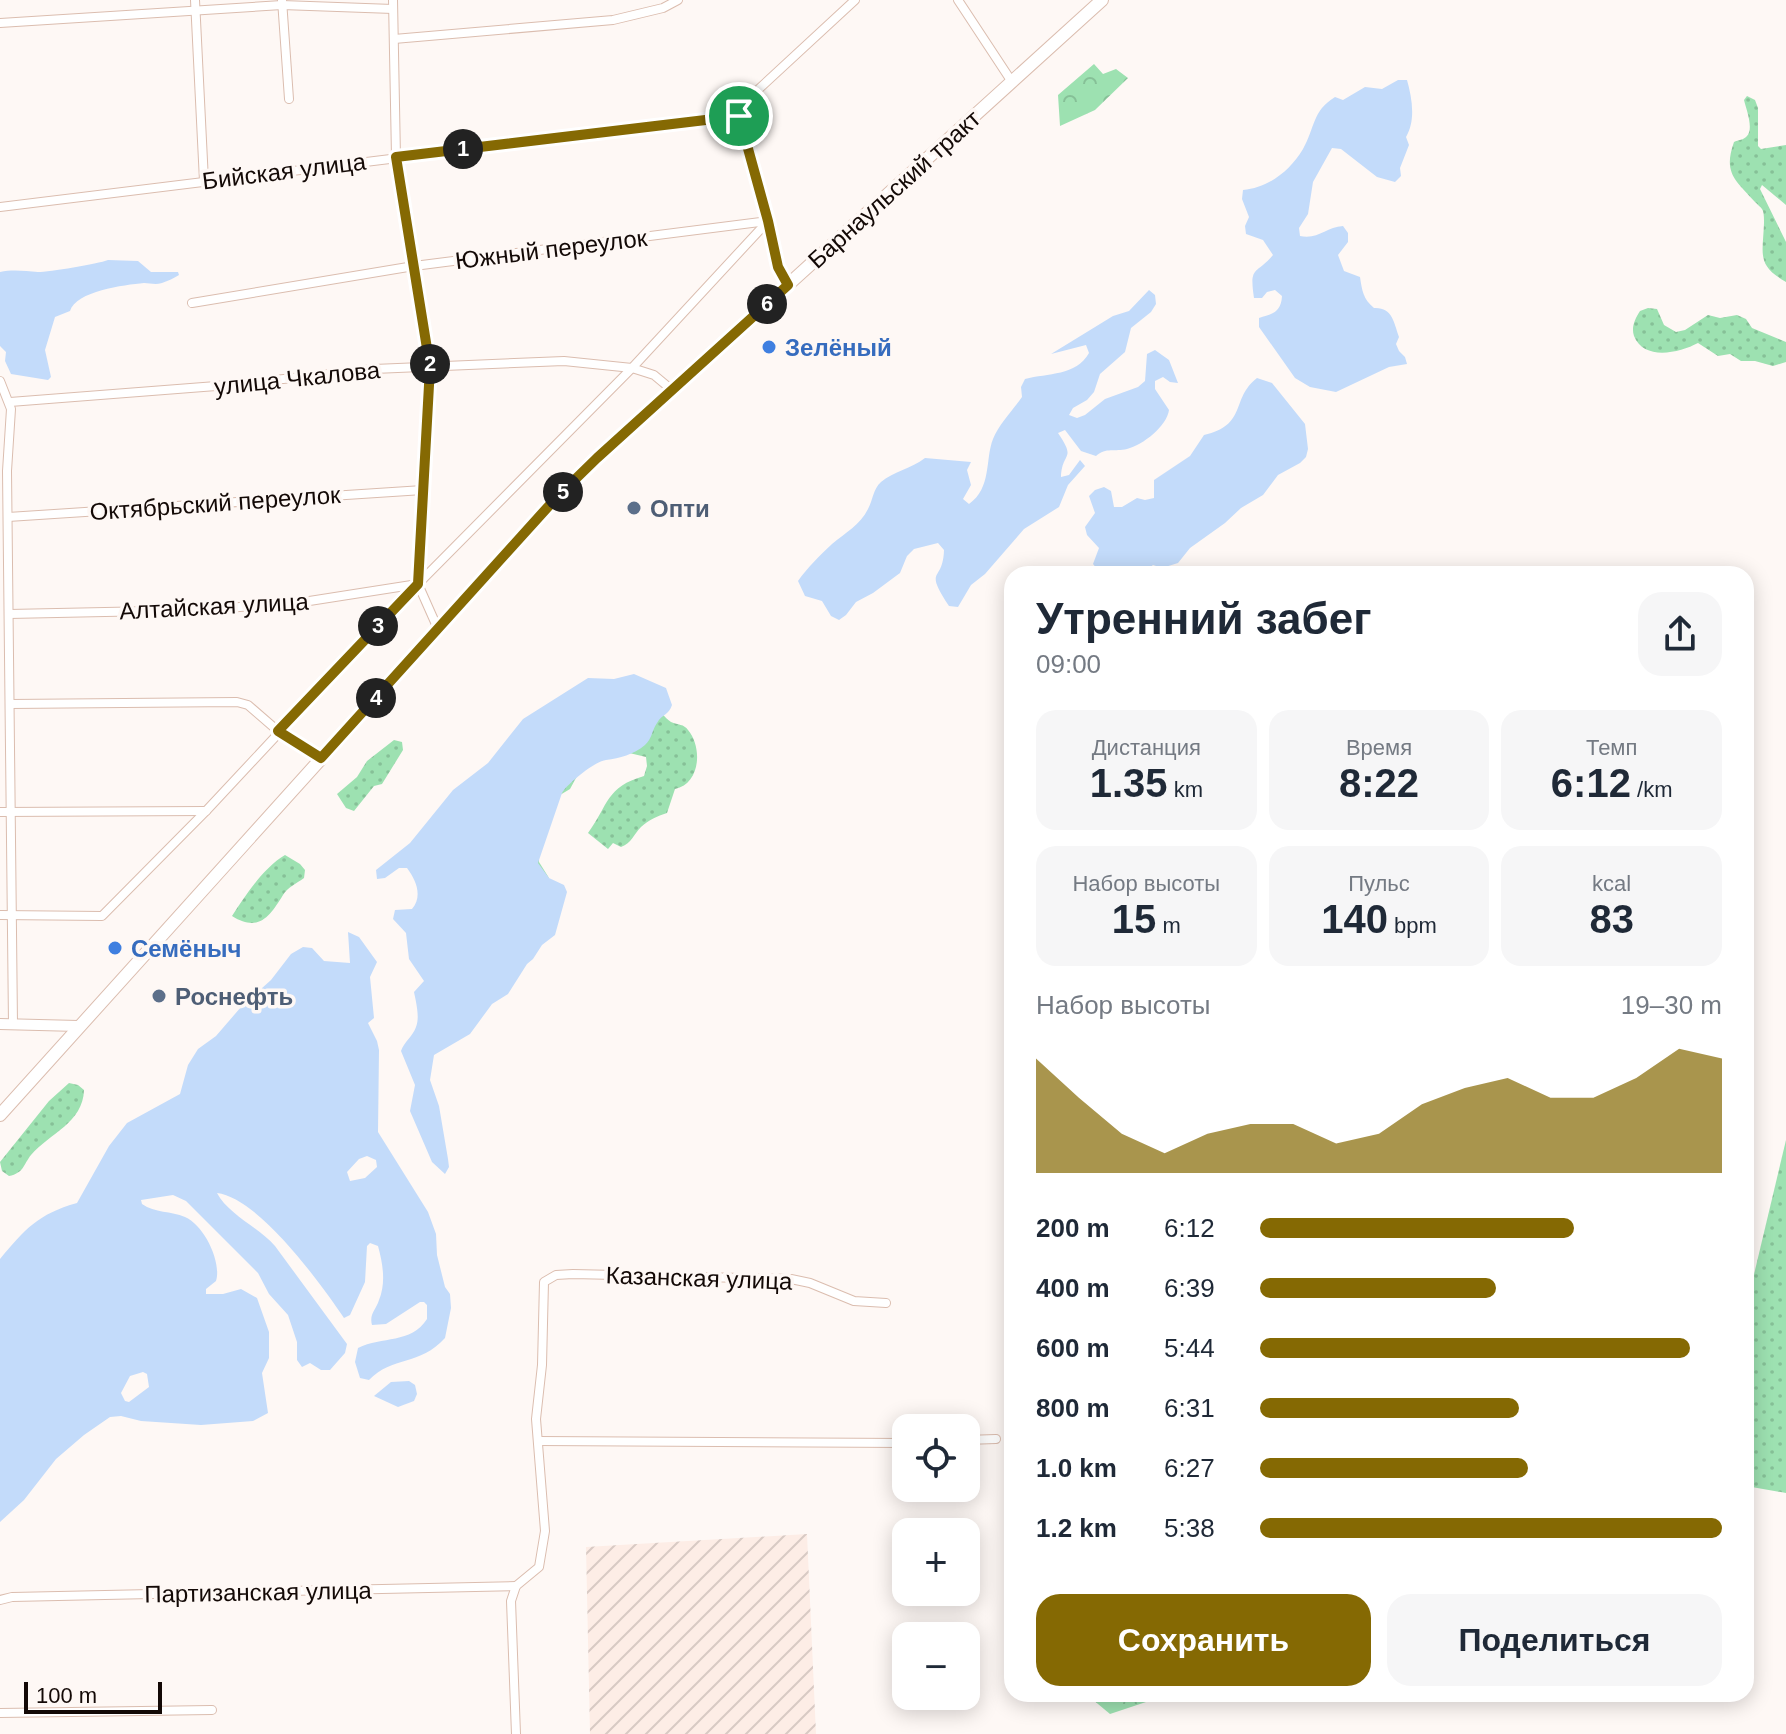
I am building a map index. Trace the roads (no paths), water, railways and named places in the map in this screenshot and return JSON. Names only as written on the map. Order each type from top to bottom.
[{"type":"main road","name":"Барнаульский тракт","points":[[0,1115],[556,498],[1102,0]]},
{"type":"street","points":[[394,39],[613,20],[663,8],[678,0]]},
{"type":"street","points":[[788,285],[778,267],[739,116],[748,99],[855,0]]},
{"type":"street","points":[[958,0],[1012,82]]},
{"type":"street","points":[[282,3],[289,99]]},
{"type":"street","points":[[0,23],[95,18],[196,5],[393,4],[396,157],[430,367],[418,584],[438,629]]},
{"type":"street","points":[[196,5],[204,181]]},
{"type":"street","name":"Бийская улица","points":[[0,207],[739,116]]},
{"type":"street","points":[[0,915],[102,916],[206,811],[418,584],[632,368],[768,221]]},
{"type":"street","name":"Южный переулок","points":[[192,303],[414,266],[768,221]]},
{"type":"street","name":"улица Чкалова","points":[[10,402],[229,385],[374,369],[564,361],[632,368],[654,375],[672,390]]},
{"type":"street","points":[[0,381],[10,402],[8,517],[13,1024]]},
{"type":"street","name":"Октябрьский переулок","points":[[8,517],[423,490]]},
{"type":"street","name":"Алтайская улица","points":[[9,614],[201,610],[303,602],[418,584]]},
{"type":"street","points":[[10,704],[237,702],[248,705],[278,731],[321,758]]},
{"type":"street","points":[[0,812],[206,811]]},
{"type":"street","points":[[0,1024],[78,1026]]},
{"type":"street","name":"Казанская улица","points":[[538,1441],[536,1419],[542,1365],[544,1282],[556,1275],[791,1279],[810,1283],[854,1301],[886,1303]]},
{"type":"street","points":[[980,1440],[996,1439]]},
{"type":"street","points":[[516,1734],[511,1601],[516,1586],[539,1567],[545,1531],[538,1441],[892,1444]]},
{"type":"street","name":"Партизанская улица","points":[[0,1600],[12,1597],[516,1586]]},
{"type":"street","points":[[0,1713],[212,1710]]},
{"type":"water","points":[[1398,80],[1407,80],[1412,109],[1406,137],[1409,145],[1400,168],[1401,176],[1395,182],[1377,177],[1341,149],[1332,148],[1313,182],[1308,214],[1299,228],[1300,236],[1306,237],[1343,226],[1348,233],[1348,242],[1338,255],[1344,271],[1360,277],[1362,290],[1374,308],[1389,313],[1399,337],[1396,344],[1407,364],[1389,367],[1336,392],[1310,387],[1295,378],[1259,327],[1259,318],[1275,312],[1282,296],[1275,290],[1267,292],[1262,298],[1254,298],[1253,275],[1273,255],[1263,240],[1246,234],[1249,217],[1242,199],[1243,190],[1270,182],[1292,164],[1303,149],[1318,114],[1335,97],[1343,100],[1365,87],[1382,89]]},
{"type":"water","points":[[108,260],[138,261],[151,272],[178,272],[179,275],[162,283],[113,287],[81,298],[70,311],[55,317],[45,350],[51,377],[48,380],[11,374],[5,361],[6,352],[0,346],[0,272],[44,272]]},
{"type":"water","points":[[1149,290],[1155,295],[1156,304],[1151,312],[1131,328],[1125,352],[1100,374],[1094,392],[1073,408],[1069,415],[1077,418],[1085,415],[1105,399],[1138,387],[1145,381],[1147,354],[1155,350],[1169,360],[1178,383],[1163,377],[1155,381],[1155,389],[1169,410],[1164,422],[1153,434],[1133,447],[1096,456],[1081,451],[1065,430],[1058,433],[1068,452],[1061,477],[1069,475],[1080,460],[1085,466],[1068,485],[1059,507],[1024,529],[985,574],[971,585],[958,607],[949,606],[937,585],[936,576],[944,550],[938,543],[914,549],[907,556],[900,573],[856,602],[839,620],[831,616],[822,601],[805,596],[798,581],[823,552],[861,520],[878,485],[891,475],[925,458],[971,462],[967,470],[971,485],[963,499],[969,504],[985,482],[993,439],[1022,397],[1021,387],[1025,379],[1077,366],[1089,353],[1086,345],[1051,354],[1113,316],[1129,311]]},
{"type":"water","points":[[1257,378],[1272,383],[1305,424],[1306,457],[1278,475],[1263,495],[1241,508],[1190,548],[1178,563],[1168,566],[1095,566],[1099,548],[1087,535],[1085,527],[1095,513],[1089,496],[1104,487],[1111,491],[1114,507],[1122,507],[1137,498],[1154,498],[1154,480],[1190,456],[1204,435],[1227,425],[1249,386]]},
{"type":"water","points":[[634,674],[666,688],[672,705],[645,745],[626,756],[595,764],[562,793],[538,863],[549,878],[564,885],[567,892],[555,935],[542,945],[508,994],[492,1004],[470,1034],[434,1055],[430,1080],[439,1106],[448,1159],[449,1167],[445,1174],[432,1162],[410,1111],[415,1085],[401,1051],[416,1027],[418,1014],[414,992],[424,981],[409,959],[406,933],[393,919],[395,910],[412,909],[417,899],[417,888],[407,868],[399,868],[385,878],[377,879],[376,870],[410,843],[453,790],[488,763],[523,719],[588,678],[614,679]]},
{"type":"water","points":[[348,932],[359,937],[377,962],[370,977],[374,1018],[368,1023],[379,1050],[378,1132],[428,1212],[436,1234],[437,1255],[445,1287],[450,1294],[451,1308],[445,1338],[426,1353],[387,1367],[369,1380],[360,1378],[355,1362],[358,1348],[413,1332],[427,1319],[427,1305],[420,1302],[386,1324],[372,1325],[383,1273],[378,1246],[370,1243],[367,1246],[365,1282],[350,1315],[344,1318],[305,1265],[270,1226],[234,1198],[217,1193],[228,1207],[275,1246],[347,1344],[345,1353],[330,1370],[321,1370],[310,1363],[302,1367],[297,1360],[297,1342],[288,1315],[269,1294],[258,1273],[186,1201],[173,1195],[141,1200],[142,1204],[152,1209],[185,1217],[205,1236],[214,1255],[217,1273],[216,1281],[206,1289],[206,1294],[223,1294],[241,1289],[257,1298],[269,1332],[269,1358],[262,1373],[268,1413],[253,1421],[201,1425],[110,1417],[56,1459],[24,1500],[0,1522],[0,1259],[33,1224],[52,1212],[77,1203],[109,1146],[127,1123],[180,1094],[188,1065],[198,1049],[216,1036],[241,1007],[271,980],[291,954],[303,947],[312,948],[324,961],[350,963]],"holes":[[[367,1156],[376,1160],[377,1167],[365,1178],[350,1181],[347,1172],[359,1159]],[[143,1372],[147,1374],[149,1387],[129,1402],[125,1401],[121,1393],[130,1376]]]},
{"type":"water","points":[[409,1381],[415,1385],[417,1394],[414,1401],[398,1407],[374,1396],[391,1382]]},
{"type":"place","name":"Зелёный","points":[[769,347]]},
{"type":"place","name":"Опти","points":[[634,508]]},
{"type":"place","name":"Семёныч","points":[[115,948]]},
{"type":"place","name":"Роснефть","points":[[159,996]]}]
